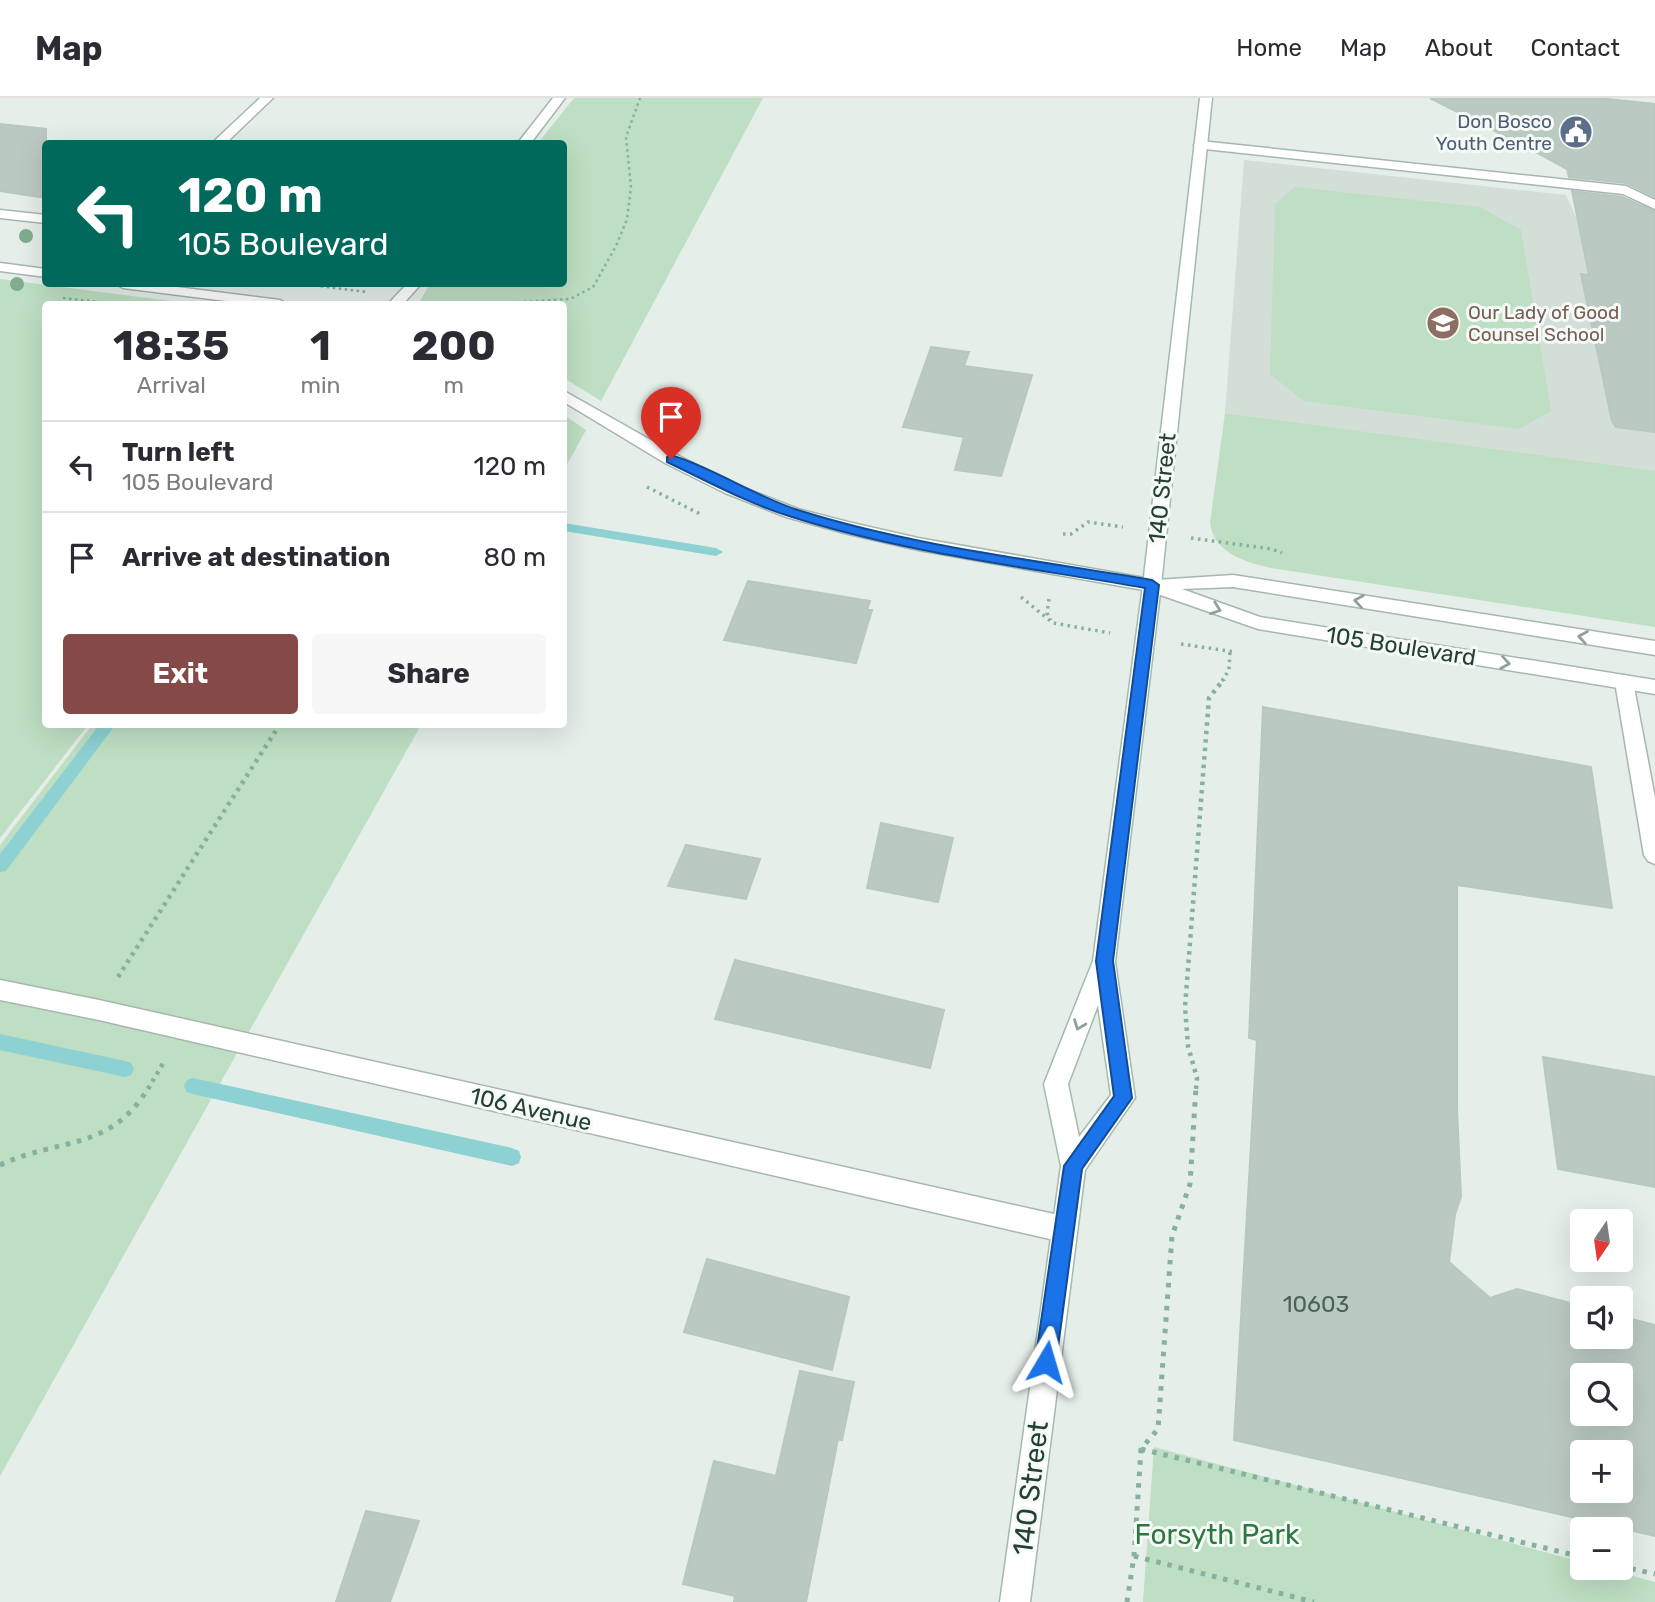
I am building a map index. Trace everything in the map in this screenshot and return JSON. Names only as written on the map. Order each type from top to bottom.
[{"type":"street","points":[[221,140],[268,98]]},
{"type":"street","points":[[526,140],[559,98]]},
{"type":"street","name":"140 Street","points":[[1015,1602],[1073,1166],[1056,1084],[1104,961],[1152,585],[1206,98]]},
{"type":"street","points":[[1200,145],[1626,190],[1655,205]]},
{"type":"street","points":[[0,214],[42,219]]},
{"type":"street","points":[[0,267],[42,272]]},
{"type":"street","points":[[147,287],[256,301]]},
{"type":"street","points":[[398,301],[411,287]]},
{"type":"street","name":"105 Boulevard","points":[[567,398],[671,459],[731,489],[792,513],[918,544],[1152,585],[1258,623],[1655,687]]},
{"type":"street","name":"105 Boulevard","points":[[1152,585],[1233,581],[1655,648]]},
{"type":"street","points":[[1624,682],[1655,855]]},
{"type":"street","name":"140 Street","points":[[1073,1166],[1123,1098],[1104,961]]},
{"type":"street","name":"106 Avenue","points":[[0,990],[99,1010],[1063,1229]]},
{"type":"path","points":[[537,301],[570,299],[593,287],[616,246],[627,219],[631,187],[626,137],[640,98]]},
{"type":"path","points":[[326,287],[366,292],[374,296]]},
{"type":"path","points":[[1055,533],[1071,534],[1088,522],[1104,524]]},
{"type":"path","points":[[1053,590],[1047,604],[1047,613],[1053,623]]},
{"type":"path","points":[[1127,1602],[1134,1556],[1141,1450],[1158,1429],[1172,1236],[1190,1184],[1197,1078],[1188,1046],[1185,1007],[1209,698],[1214,689],[1226,679],[1230,670],[1230,651]]},
{"type":"path","points":[[118,977],[277,728]]},
{"type":"path","points":[[0,1165],[27,1154],[111,1129],[136,1108],[167,1056]]},
{"type":"path","points":[[1141,1450],[1570,1554]]},
{"type":"path","points":[[1134,1556],[1314,1602]]},
{"type":"path","points":[[1633,1569],[1655,1574]]},
{"type":"shaded area","name":"Our Lady of Good Counsel School","points":[[1244,160],[1566,195],[1580,226],[1655,234],[1655,472],[1225,413]]},
{"type":"green space","points":[[574,98],[763,98],[601,401],[567,380],[567,301],[420,301],[428,287],[567,287],[567,140],[540,140]]},
{"type":"green space","points":[[1295,187],[1480,207],[1521,230],[1551,411],[1519,429],[1304,401],[1270,374],[1275,204]]},
{"type":"green space","points":[[0,279],[42,284],[42,287],[62,287],[171,301],[42,301],[42,728],[86,728],[0,838]]},
{"type":"green space","points":[[1225,413],[1655,471],[1655,627],[1271,568],[1241,559],[1224,549],[1210,523]]},
{"type":"green space","points":[[567,417],[586,430],[567,465]]},
{"type":"green space","points":[[90,728],[419,728],[0,1476],[0,845]]},
{"type":"green space","name":"Forsyth Park","points":[[1154,1447],[1570,1559],[1570,1580],[1633,1580],[1633,1576],[1655,1582],[1655,1602],[1143,1602]]},
{"type":"building","name":"Don Bosco Youth Centre","points":[[1430,98],[1598,98],[1655,104],[1655,197],[1626,183],[1569,177],[1567,169],[1536,152],[1507,149],[1505,136]]},
{"type":"building","points":[[0,124],[46,129],[46,140],[42,140],[42,197],[0,191]]},
{"type":"building","points":[[1572,191],[1622,197],[1655,211],[1655,432],[1616,427],[1612,421],[1581,274],[1589,275]]},
{"type":"building","points":[[931,347],[969,352],[964,366],[1032,375],[1001,476],[955,470],[964,437],[903,427]]},
{"type":"building","points":[[748,581],[870,601],[867,610],[872,610],[856,663],[724,640]]},
{"type":"building","points":[[1263,707],[1591,767],[1612,908],[1457,885],[1457,1108],[1461,1197],[1455,1214],[1449,1262],[1490,1298],[1517,1289],[1570,1303],[1570,1349],[1633,1349],[1633,1319],[1655,1325],[1655,1536],[1633,1531],[1633,1517],[1572,1517],[1234,1440],[1257,1040],[1249,1038]]},
{"type":"building","points":[[881,823],[953,838],[938,902],[867,888]]},
{"type":"building","points":[[686,845],[760,859],[746,899],[668,886]]},
{"type":"building","points":[[735,960],[944,1010],[930,1068],[715,1019]]},
{"type":"building","points":[[1543,1057],[1655,1077],[1655,1187],[1558,1169]]},
{"type":"building","points":[[707,1259],[849,1297],[832,1370],[684,1332]]},
{"type":"building","points":[[800,1371],[854,1382],[842,1440],[838,1439],[806,1602],[734,1602],[735,1596],[683,1584],[714,1461],[776,1476]]},
{"type":"building","points":[[366,1511],[419,1521],[390,1602],[336,1602]]},
{"type":"waterway","points":[[567,527],[716,552]]},
{"type":"waterway","points":[[0,866],[106,728]]},
{"type":"waterway","points":[[0,1042],[125,1069]]},
{"type":"waterway","points":[[193,1086],[512,1157]]},
{"type":"place","name":"Don Bosco Youth Centre","points":[[1576,132]]},
{"type":"place","name":"Our Lady of Good Counsel School","points":[[1443,323]]},
{"type":"route","points":[[671,459],[731,489],[792,513],[848,528],[918,544],[1152,585],[1104,961],[1123,1098],[1073,1166],[1046,1362]]}]
